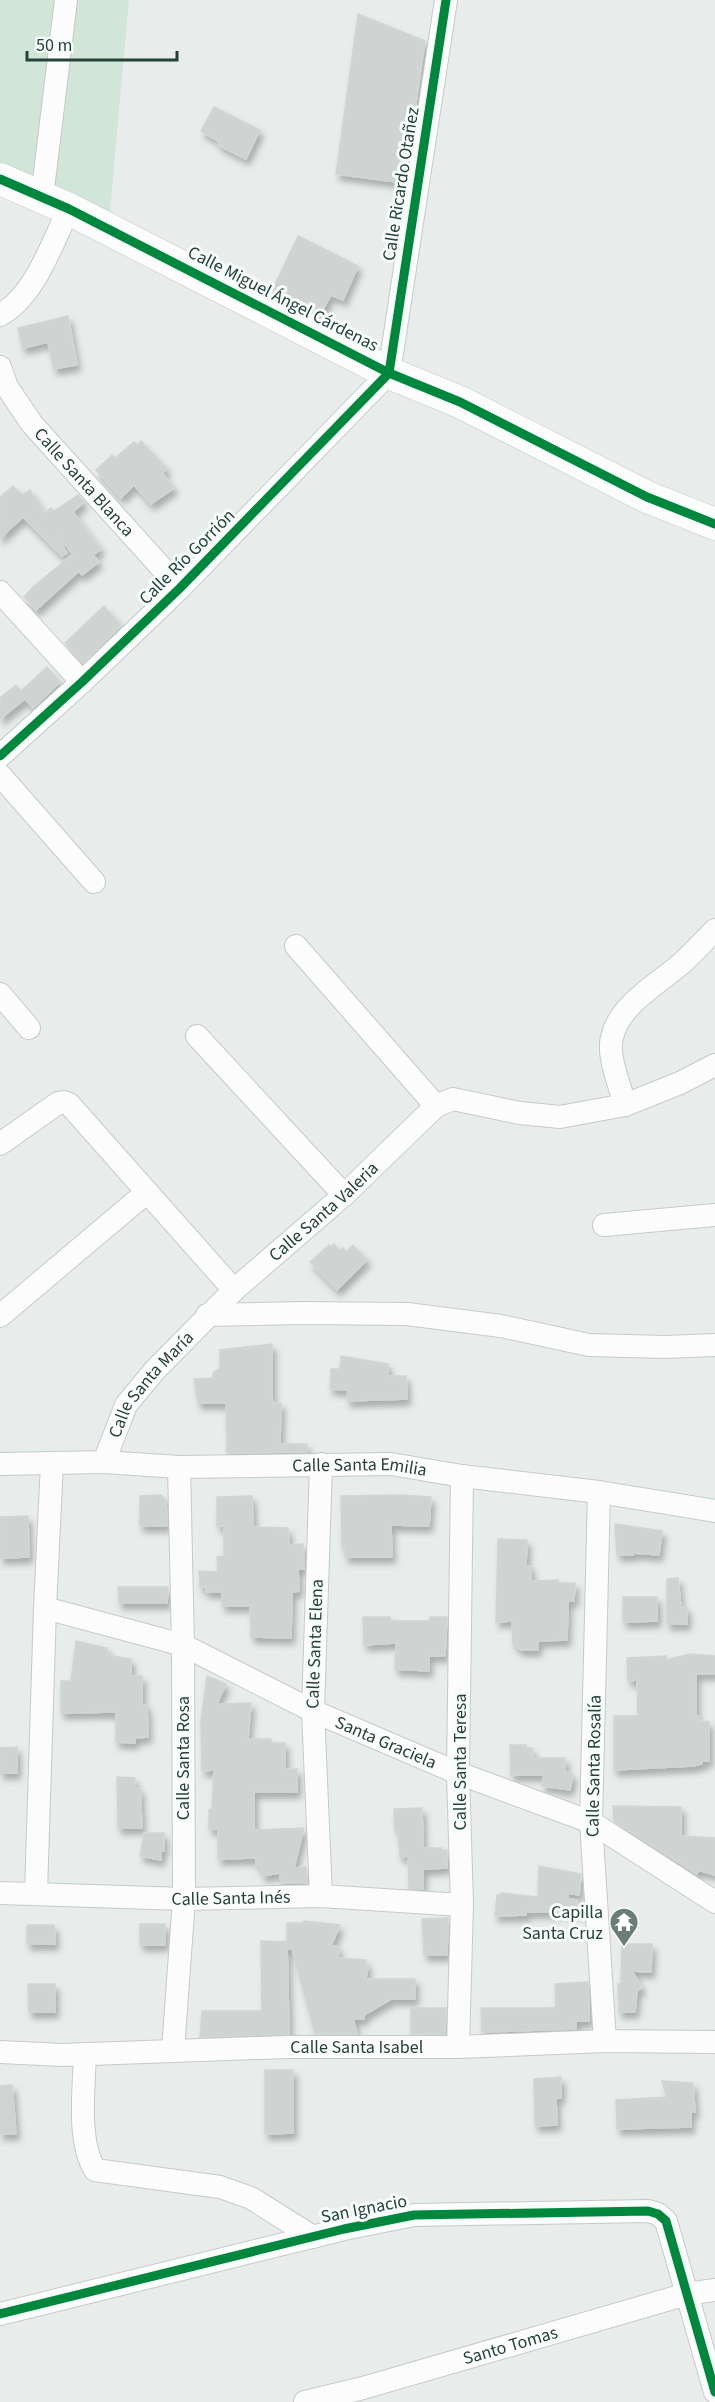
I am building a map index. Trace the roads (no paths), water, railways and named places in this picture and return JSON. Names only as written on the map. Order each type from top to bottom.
[{"type":"street","points":[[0,315],[20,300],[30,287],[55,203],[66,0]]},
{"type":"street","name":"Calle Ricardo Otañez","points":[[389,373],[446,0]]},
{"type":"street","name":"Calle Miguel Ángel Cárdenas","points":[[0,178],[55,203],[389,373],[460,402],[647,497],[715,524]]},
{"type":"street","name":"Calle Santa Blanca","points":[[0,367],[7,387],[32,424],[180,588]]},
{"type":"street","name":"Calle Río Gorrión","points":[[0,756],[82,682],[180,588],[389,373]]},
{"type":"street","points":[[0,592],[82,682]]},
{"type":"street","points":[[0,775],[94,882]]},
{"type":"street","points":[[625,1105],[611,1052],[611,1038],[617,1023],[629,1007],[683,962],[715,930]]},
{"type":"street","points":[[296,946],[436,1106],[453,1099],[520,1113],[560,1117],[625,1105],[680,1083],[715,1065]]},
{"type":"street","points":[[0,994],[29,1028]]},
{"type":"street","points":[[197,1036],[344,1195]]},
{"type":"street","points":[[0,1144],[58,1103],[64,1101],[69,1104],[234,1290]]},
{"type":"street","name":"Calle Santa Valeria","points":[[207,1315],[344,1195],[436,1106]]},
{"type":"street","points":[[0,1316],[147,1192]]},
{"type":"street","points":[[604,1225],[715,1215]]},
{"type":"street","points":[[207,1315],[407,1314],[501,1326],[589,1345],[665,1347],[715,1345]]},
{"type":"street","name":"Calle Santa María","points":[[104,1462],[126,1405],[154,1370],[207,1315]]},
{"type":"street","name":"Calle Santa Emilia","points":[[0,1464],[104,1462],[179,1467],[392,1464],[462,1476],[599,1492],[715,1511]]},
{"type":"street","points":[[36,1893],[52,1463]]},
{"type":"street","name":"Calle Santa Elena","points":[[321,1464],[313,1711],[321,1896]]},
{"type":"street","name":"Calle Santa Rosa","points":[[173,2050],[184,1899],[183,1645],[179,1467]]},
{"type":"street","name":"Calle Santa Teresa","points":[[458,2047],[462,1905],[459,1773],[462,1476]]},
{"type":"street","name":"Calle Santa Rosalía","points":[[599,1492],[591,1822],[605,2041]]},
{"type":"street","name":"Santa Graciela","points":[[45,1608],[183,1645],[313,1711],[459,1773],[591,1822],[715,1902]]},
{"type":"street","name":"Calle Santa Inés","points":[[0,1893],[184,1899],[321,1896],[462,1905]]},
{"type":"street","name":"Calle Santa Isabel","points":[[0,2052],[85,2054],[287,2047],[458,2047],[605,2041],[715,2042]]},
{"type":"street","points":[[85,2054],[84,2121],[88,2160],[95,2170],[220,2187],[251,2198],[313,2237]]},
{"type":"street","name":"San Ignacio","points":[[0,2314],[313,2237],[414,2215],[648,2211],[658,2214],[666,2221],[715,2392]]},
{"type":"street","name":"Santo Tomas","points":[[306,2402],[374,2385],[687,2294],[715,2290]]},
{"type":"place","name":"Capilla Santa Cruz","points":[[624,1948]]}]
